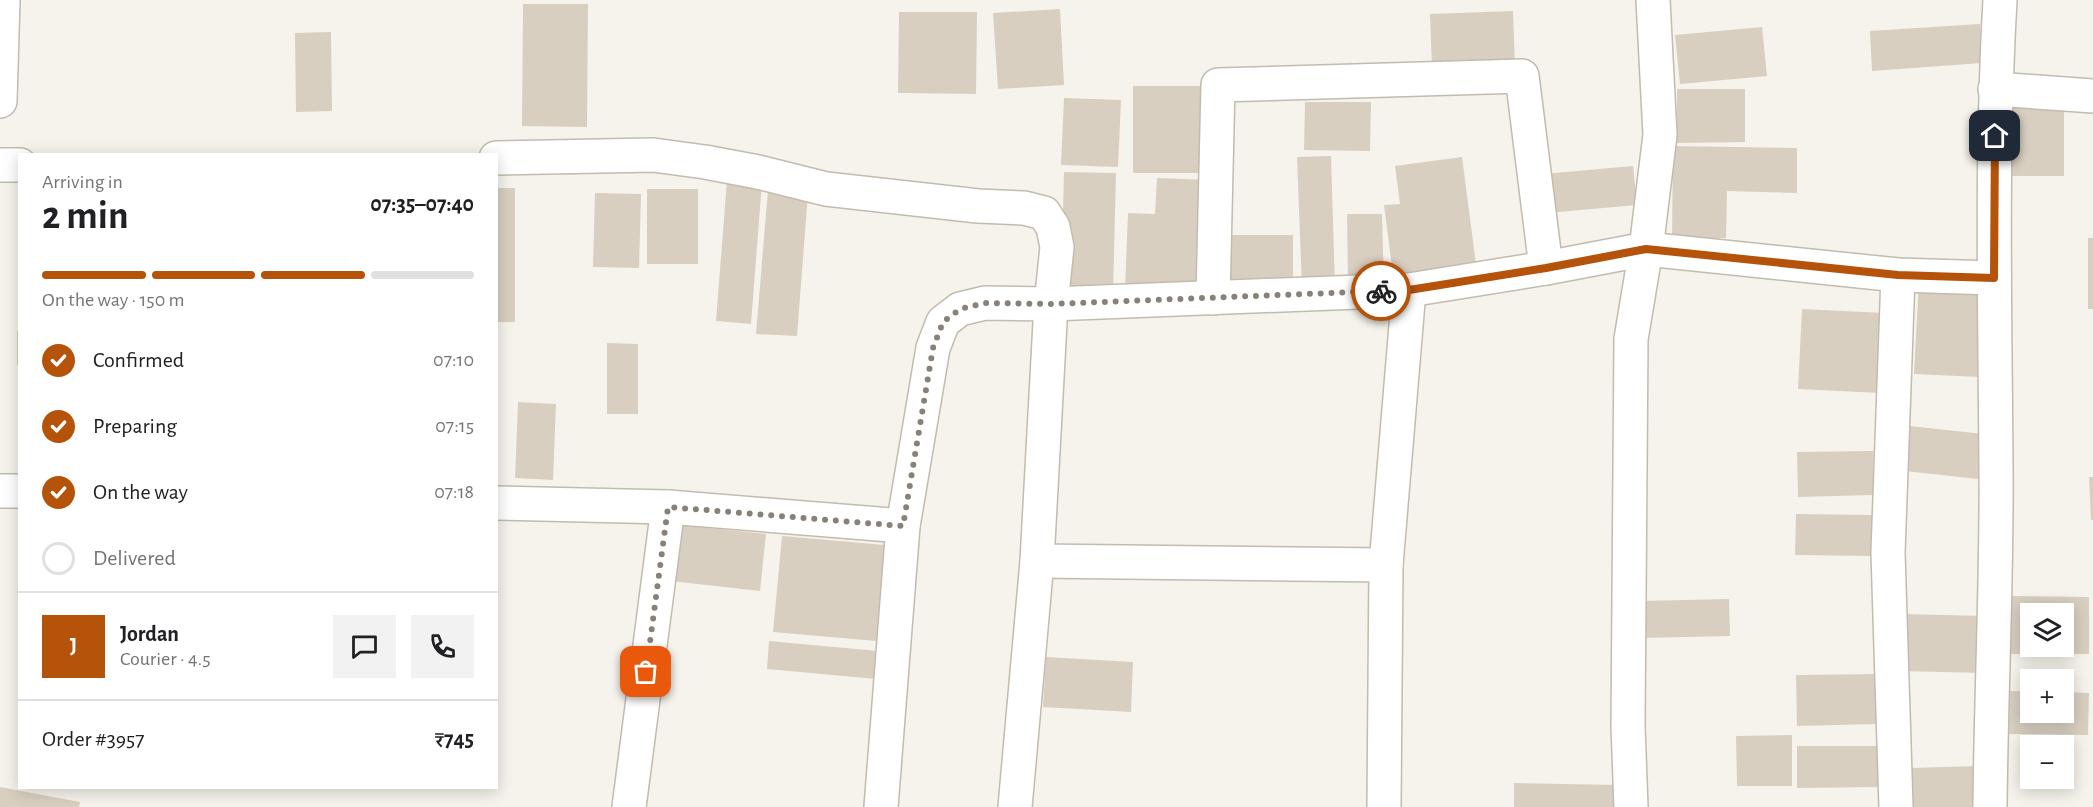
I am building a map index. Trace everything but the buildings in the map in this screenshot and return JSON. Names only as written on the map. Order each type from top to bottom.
[{"type":"street","points":[[0,101],[3,0]]},
{"type":"street","points":[[1631,807],[1628,726],[1631,339],[1646,249],[1660,135],[1653,0]]},
{"type":"street","points":[[1990,807],[1996,470],[1995,89],[2000,0]]},
{"type":"street","points":[[1213,298],[1218,85],[1522,76],[1546,268]]},
{"type":"street","points":[[1995,89],[2093,96]]},
{"type":"street","points":[[498,158],[654,155],[758,172],[826,189],[978,206],[1024,208],[1044,213],[1053,227],[1057,247],[1051,304],[1037,561],[1015,807]]},
{"type":"street","points":[[0,165],[18,165]]},
{"type":"street","points":[[881,807],[903,526],[933,348],[943,322],[960,309],[985,303],[1051,304],[1409,290],[1646,249],[1898,275],[1994,278]]},
{"type":"street","points":[[1896,807],[1888,553],[1898,275]]},
{"type":"street","points":[[1384,807],[1386,565],[1409,290]]},
{"type":"street","points":[[0,491],[18,491]]},
{"type":"street","points":[[498,503],[668,507],[903,526]]},
{"type":"street","points":[[628,807],[668,507]]},
{"type":"street","points":[[1037,561],[1386,565]]},
{"type":"way so far","points":[[646,672],[668,507],[903,526],[933,348],[943,322],[960,309],[985,303],[1051,304],[1381,291]]},
{"type":"route","points":[[1381,291],[1409,290],[1646,249],[1898,275],[1994,278],[1995,136]]}]
